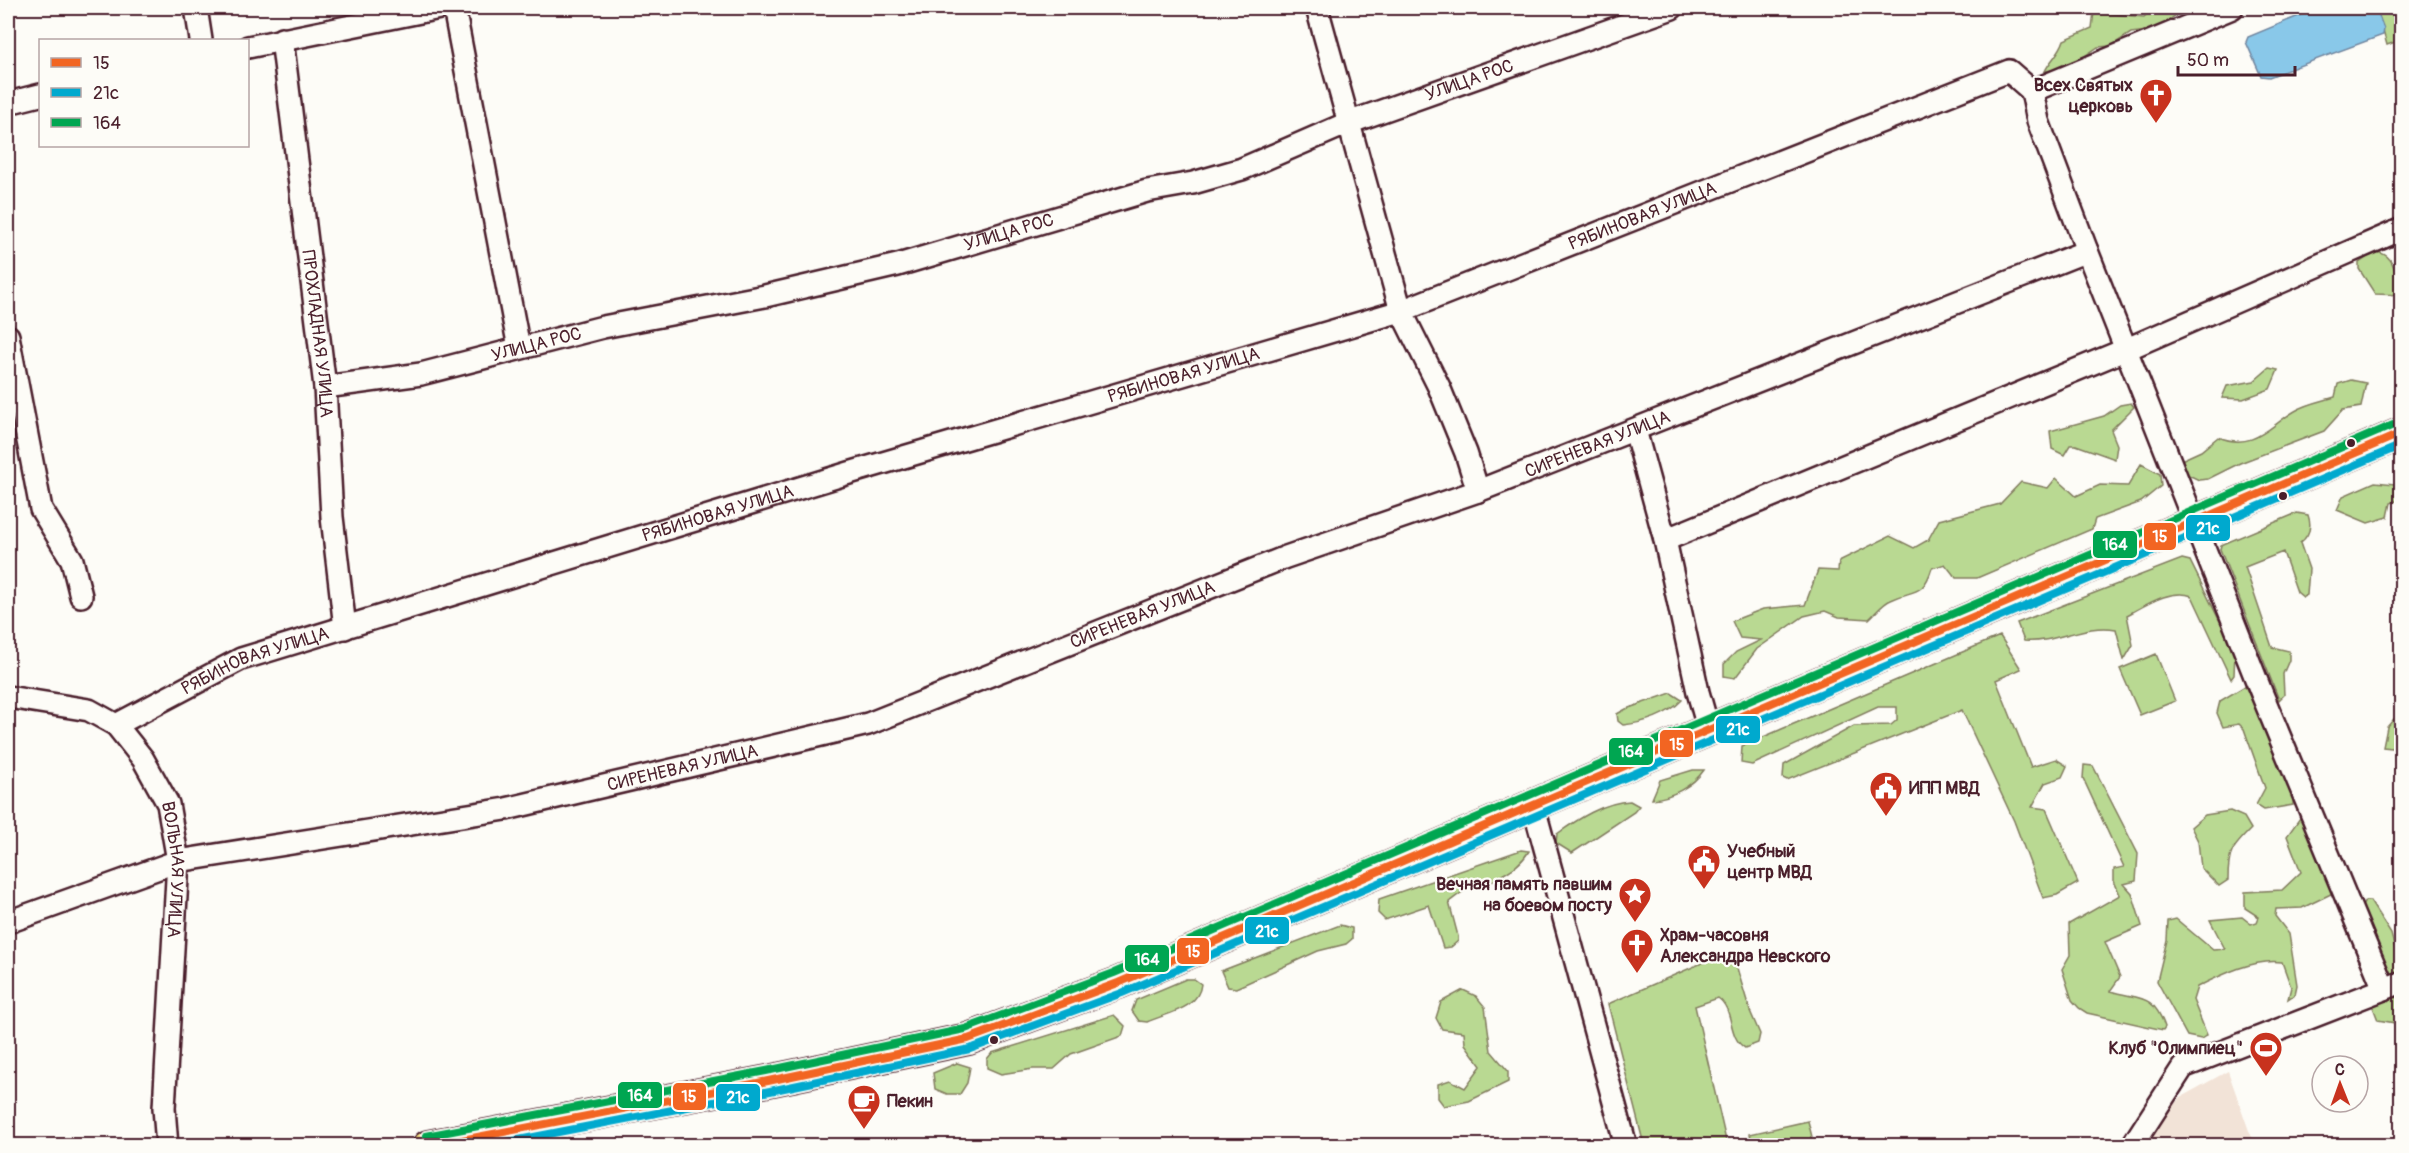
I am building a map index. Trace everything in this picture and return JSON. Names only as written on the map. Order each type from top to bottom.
[{"type":"highway","points":[[428,1146],[768,1081],[968,1039],[1118,983],[2402,433]]},
{"type":"street","points":[[196,8],[201,39]]},
{"type":"street","points":[[249,48],[282,39],[440,8]]},
{"type":"street","points":[[454,8],[519,348]]},
{"type":"street","points":[[1317,8],[1401,311],[1438,387],[1466,453],[1478,491]]},
{"type":"street","name":"УЛИЦА РОС","points":[[325,387],[421,374],[603,327],[765,296],[898,265],[1147,191],[1193,183],[1242,169],[1348,123],[1672,8]]},
{"type":"street","points":[[2132,1146],[2183,1067],[2393,985],[2262,694],[2087,251],[2038,121],[2032,91],[2232,8]]},
{"type":"street","name":"ПРОХЛАДНАЯ УЛИЦА","points":[[282,39],[325,387],[332,517],[345,628]]},
{"type":"street","name":"РЯБИНОВАЯ УЛИЦА","points":[[116,725],[241,659],[849,473],[1401,311],[2009,71],[2032,91]]},
{"type":"street","points":[[8,103],[39,95]]},
{"type":"street","points":[[1665,540],[2127,349],[2402,230]]},
{"type":"street","name":"СИРЕНЕВАЯ УЛИЦА","points":[[8,922],[178,861],[506,809],[868,724],[1286,557],[1478,491],[2087,251]]},
{"type":"street","points":[[8,336],[41,509],[72,560],[81,596]]},
{"type":"street","points":[[1635,430],[1665,540],[1698,692],[1709,731]]},
{"type":"street","name":"ВОЛЬНАЯ УЛИЦА","points":[[8,698],[50,702],[89,710],[116,725],[144,759],[168,804],[178,861],[164,1108],[167,1146]]},
{"type":"street","points":[[1533,804],[1626,1146]]},
{"type":"shaded area","points":[[2228,1071],[2254,1145],[2140,1146],[2146,1133],[2181,1097]]},
{"type":"green space","points":[[2153,8],[2185,8],[2156,30],[2131,33],[2111,46],[2098,47],[2067,68],[2045,71],[2064,40],[2092,28],[2094,12],[2144,17]]},
{"type":"green space","points":[[2401,8],[2401,40],[2387,45],[2377,10]]},
{"type":"green space","points":[[2375,252],[2389,258],[2398,281],[2401,280],[2401,295],[2375,294],[2359,269],[2359,263]]},
{"type":"green space","points":[[2269,368],[2278,370],[2270,389],[2243,399],[2222,398],[2227,386],[2254,381]]},
{"type":"green space","points":[[2351,380],[2366,383],[2361,407],[2343,410],[2324,431],[2240,463],[2208,479],[2199,480],[2180,471],[2179,461],[2201,451],[2218,437],[2231,441],[2251,439],[2299,409],[2335,397],[2338,384]]},
{"type":"green space","points":[[2131,403],[2134,407],[2111,430],[2117,445],[2115,459],[2076,445],[2070,445],[2064,455],[2052,449],[2050,431],[2104,416],[2120,405]]},
{"type":"green space","points":[[2141,464],[2160,474],[2161,486],[2141,502],[2095,519],[2092,529],[1977,578],[1956,578],[1945,564],[1932,568],[1921,588],[1888,601],[1869,619],[1839,617],[1825,611],[1804,616],[1757,649],[1735,678],[1724,676],[1724,664],[1736,652],[1761,640],[1740,638],[1732,621],[1763,609],[1805,605],[1818,570],[1838,571],[1839,561],[1890,536],[1914,548],[1928,540],[1939,520],[2000,504],[2021,482],[2048,488],[2056,478],[2076,496],[2100,485],[2128,486]]},
{"type":"green space","points":[[2401,467],[2401,499],[2391,503],[2388,517],[2368,523],[2337,510],[2343,496],[2375,482],[2395,484]]},
{"type":"green space","points":[[2297,513],[2308,515],[2310,523],[2308,534],[2300,543],[2309,569],[2307,595],[2303,597],[2297,592],[2283,552],[2245,567],[2272,647],[2289,651],[2289,660],[2283,674],[2284,695],[2279,700],[2220,549],[2221,545]]},
{"type":"green space","points":[[2182,559],[2190,561],[2235,652],[2234,675],[2231,679],[2192,596],[2184,594],[2167,596],[2150,602],[2127,615],[2133,645],[2124,660],[2116,629],[2093,629],[2047,640],[2024,641],[2017,623]]},
{"type":"green space","points":[[2000,636],[2021,669],[1996,680],[2031,767],[2056,759],[2067,766],[2062,777],[2045,783],[2032,807],[2046,809],[2078,883],[2057,895],[2043,898],[2014,821],[1962,710],[1787,780],[1783,778],[1784,765],[1854,726],[1891,725],[1897,720],[1897,707],[1878,707],[1752,765],[1741,763],[1742,746]]},
{"type":"green space","points":[[2156,654],[2175,701],[2140,715],[2120,669]]},
{"type":"green space","points":[[2245,686],[2293,786],[2293,805],[2264,810],[2256,805],[2265,788],[2244,729],[2239,724],[2223,727],[2217,713],[2220,701]]},
{"type":"green space","points":[[1671,693],[1682,700],[1663,714],[1631,724],[1623,725],[1618,721],[1617,714],[1626,709]]},
{"type":"green space","points":[[2394,719],[2401,722],[2401,749],[2383,747],[2387,727]]},
{"type":"green space","points":[[2084,765],[2093,766],[2138,854],[2136,881],[2124,884],[2132,893],[2142,926],[2105,942],[2120,977],[2110,991],[2144,999],[2150,1003],[2160,1016],[2165,1027],[2163,1030],[2087,1013],[2072,1000],[2062,969],[2070,955],[2069,924],[2120,895],[2114,881],[2114,869],[2124,867],[2083,778]]},
{"type":"green space","points":[[1693,770],[1704,770],[1681,790],[1652,799],[1660,780]]},
{"type":"green space","points":[[1630,801],[1639,806],[1634,812],[1572,853],[1556,843],[1557,834],[1582,817],[1611,804]]},
{"type":"green space","points":[[2230,811],[2244,817],[2251,829],[2232,851],[2228,880],[2219,886],[2201,868],[2198,841],[2191,827],[2205,815]]},
{"type":"green space","points":[[2300,818],[2313,820],[2335,892],[2302,908],[2276,909],[2275,916],[2289,934],[2297,985],[2295,994],[2288,999],[2291,987],[2282,962],[2272,961],[2250,965],[2227,973],[2197,987],[2193,1000],[2207,1035],[2201,1039],[2187,1036],[2157,981],[2167,940],[2168,921],[2176,919],[2213,950],[2225,949],[2210,920],[2242,917],[2251,924],[2257,922],[2259,917],[2245,908],[2245,892],[2282,890],[2301,872],[2287,836]]},
{"type":"green space","points":[[1521,850],[1529,851],[1514,868],[1483,888],[1473,887],[1449,902],[1458,936],[1458,941],[1451,947],[1443,948],[1429,905],[1385,920],[1378,913],[1379,899]]},
{"type":"green space","points":[[2365,901],[2370,901],[2391,934],[2395,949],[2401,948],[2401,977],[2390,979],[2362,906]]},
{"type":"green space","points":[[1340,925],[1352,928],[1352,939],[1346,944],[1318,951],[1236,988],[1228,987],[1221,971]]},
{"type":"green space","points":[[1733,955],[1750,1011],[1760,1034],[1758,1043],[1745,1048],[1739,1043],[1727,1009],[1718,998],[1695,1006],[1727,1145],[1644,1145],[1608,1004],[1718,956]]},
{"type":"green space","points":[[1186,979],[1194,979],[1201,984],[1195,999],[1172,1013],[1147,1022],[1139,1021],[1132,1011],[1136,1000]]},
{"type":"green space","points":[[1463,990],[1476,996],[1485,1007],[1491,1051],[1508,1071],[1508,1082],[1469,1101],[1444,1106],[1438,1098],[1438,1084],[1450,1080],[1465,1088],[1481,1066],[1465,1044],[1464,1032],[1442,1029],[1436,1018],[1441,1002]]},
{"type":"green space","points":[[2401,990],[2401,1024],[2378,1020],[2371,1002]]},
{"type":"green space","points":[[1114,1015],[1125,1026],[1122,1036],[1071,1054],[1054,1069],[1033,1069],[1001,1074],[987,1068],[987,1059],[992,1053]]},
{"type":"green space","points":[[957,1063],[970,1067],[967,1083],[960,1094],[947,1094],[935,1089],[933,1073]]},
{"type":"green space","points":[[1808,1121],[1814,1145],[1753,1145],[1750,1134]]},
{"type":"water","points":[[2318,8],[2376,8],[2384,29],[2383,35],[2269,77],[2261,76],[2246,42],[2248,37]]},
{"type":"transit line","name":"164","points":[[426,1136],[766,1071],[965,1029],[1114,973],[2398,423]]},
{"type":"transit line","name":"15","points":[[431,1146],[768,1081],[968,1039],[1118,983],[2402,433]]},
{"type":"transit line","name":"21с","points":[[487,1146],[970,1049],[1122,993],[2402,445]]},
{"type":"place","name":"Всех Святых церковь","points":[[2156,124]]},
{"type":"place","name":"ИПП МВД","points":[[1886,817]]},
{"type":"place","name":"Учебный центр МВД","points":[[1704,890]]},
{"type":"place","name":"Вечная память павшим на боевом посту","points":[[1635,923]]},
{"type":"place","name":"Храм-часовня Александра Невского","points":[[1637,974]]},
{"type":"place","name":"Клуб \"Олимпиец\"","points":[[2266,1077]]},
{"type":"place","name":"Пекин","points":[[864,1130]]}]
